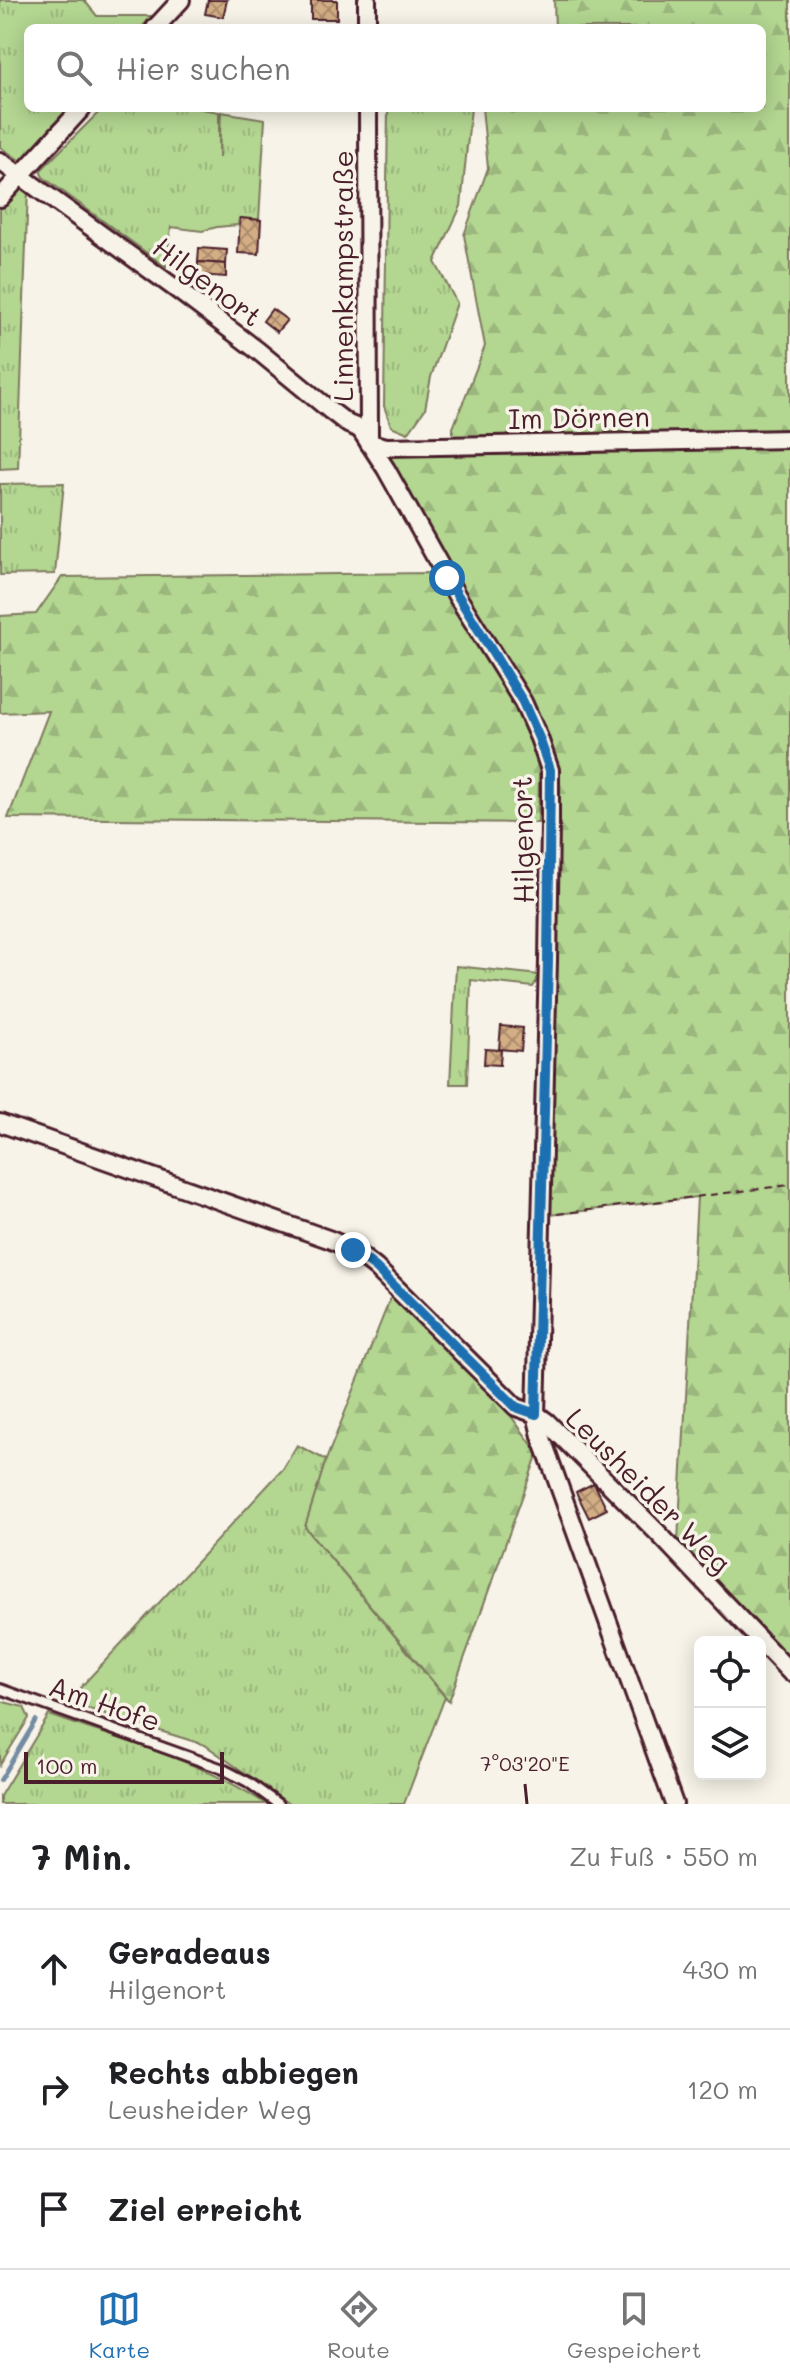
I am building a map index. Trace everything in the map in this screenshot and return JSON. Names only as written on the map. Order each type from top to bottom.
[{"type":"street","points":[[159,24],[181,0]]},
{"type":"street","points":[[367,0],[367,24]]},
{"type":"street","points":[[0,198],[78,112]]},
{"type":"street","name":"Linnenkampstraße","points":[[368,112],[369,443]]},
{"type":"street","name":"Hilgenort","points":[[0,161],[245,340],[348,424],[360,429],[523,702],[539,738],[550,770],[536,1414],[541,1436],[674,1804]]},
{"type":"street","name":"Im Dörnen","points":[[369,443],[387,447],[790,439]]},
{"type":"street","name":"Leusheider Weg","points":[[0,1123],[353,1250],[376,1268],[516,1407],[536,1414],[547,1422],[790,1672]]},
{"type":"lane","name":"Am Hofe","points":[[0,1689],[223,1769],[248,1782],[278,1804]]},
{"type":"path","points":[[541,1216],[790,1185]]},
{"type":"green space","points":[[0,0],[84,0],[97,16],[152,16],[145,24],[24,24],[24,112],[65,112],[21,161],[0,147]]},
{"type":"green space","points":[[554,0],[790,0],[790,1658],[678,1541],[697,1197],[541,1216],[550,770],[539,738],[369,443],[453,445],[453,428],[485,346],[464,235],[488,168],[482,112],[766,112],[766,24],[555,24]]},
{"type":"green space","points":[[99,112],[219,112],[219,158],[221,112],[265,119],[259,220],[239,218],[238,225],[202,231],[171,227],[166,267],[43,177],[40,171]]},
{"type":"green space","points":[[388,112],[471,112],[461,206],[435,262],[457,303],[431,377],[425,409],[408,433],[391,426],[384,406]]},
{"type":"green space","points":[[21,188],[28,188],[18,468],[0,469],[0,208]]},
{"type":"green space","points":[[64,483],[55,574],[0,575],[0,484]]},
{"type":"green space","points":[[432,573],[453,596],[535,738],[539,771],[538,823],[8,818],[49,711],[0,713],[0,616],[36,614],[62,577]]},
{"type":"green space","points":[[456,966],[540,975],[533,987],[471,980],[467,1084],[450,1084]]},
{"type":"green space","points":[[392,1294],[505,1408],[538,1453],[449,1701],[305,1527],[326,1460]]},
{"type":"green space","points":[[297,1445],[326,1460],[305,1527],[445,1697],[404,1804],[289,1804],[205,1745],[67,1702],[283,1469]]},
{"type":"green space","points":[[0,1701],[24,1707],[29,1718],[0,1765]]},
{"type":"green space","points":[[49,1715],[188,1763],[266,1804],[0,1804],[0,1796]]},
{"type":"building","points":[[208,0],[227,0],[223,17],[205,14]]},
{"type":"building","points":[[311,0],[337,0],[337,19],[311,19]]},
{"type":"building","points":[[240,218],[261,220],[259,254],[238,253]]},
{"type":"building","points":[[199,248],[227,250],[226,264],[198,262]]},
{"type":"building","points":[[198,262],[226,264],[226,277],[197,275]]},
{"type":"building","points":[[272,309],[287,320],[277,332],[263,321]]},
{"type":"building","points":[[501,1026],[523,1028],[521,1051],[499,1049]]},
{"type":"building","points":[[485,1049],[501,1050],[500,1065],[484,1064]]},
{"type":"building","points":[[594,1483],[607,1509],[589,1518],[576,1492]]},
{"type":"waterway","points":[[0,1780],[36,1720]]},
{"type":"route","points":[[353,1250],[376,1268],[516,1407],[536,1414],[550,770],[523,702],[447,578]]}]
